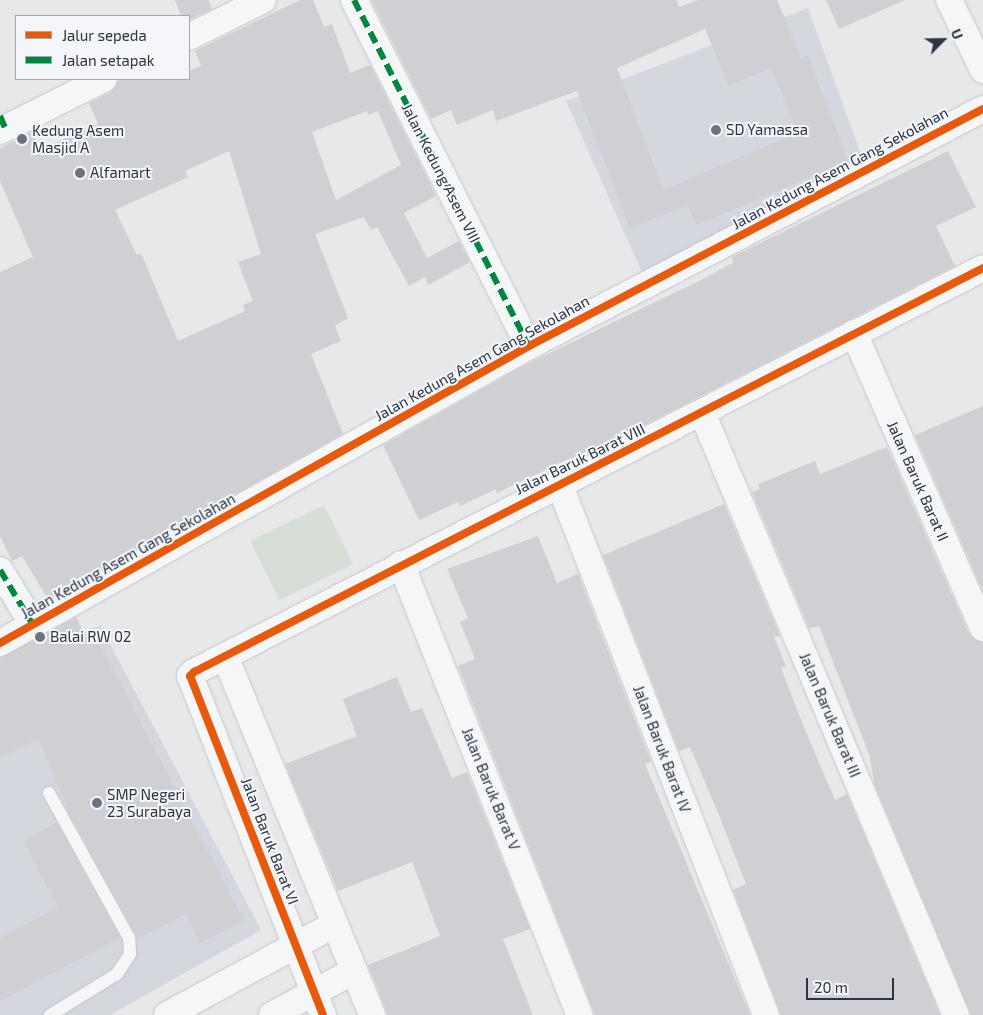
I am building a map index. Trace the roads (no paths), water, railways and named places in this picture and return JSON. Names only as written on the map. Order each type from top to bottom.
[{"type":"street","points":[[190,36],[263,0]]},
{"type":"street","name":"Jalan Kedung Asem VIII","points":[[354,0],[529,346]]},
{"type":"street","points":[[949,0],[983,70]]},
{"type":"street","points":[[2,125],[102,80]]},
{"type":"street","name":"Jalan Kedung Asem Gang Sekolahan","points":[[0,643],[529,346],[983,109]]},
{"type":"street","name":"Jalan Baruk Barat VIII","points":[[190,676],[401,564],[559,483],[703,415],[854,333],[983,268]]},
{"type":"street","name":"Jalan Baruk Barat II","points":[[854,333],[983,628]]},
{"type":"street","name":"Jalan Baruk Barat III","points":[[703,415],[956,1015]]},
{"type":"street","name":"Jalan Baruk Barat IV","points":[[559,483],[766,1015]]},
{"type":"street","name":"Jalan Baruk Barat V","points":[[401,564],[580,1015]]},
{"type":"street","points":[[0,570],[33,625]]},
{"type":"street","name":"Jalan Baruk Barat VI","points":[[225,656],[372,1015]]},
{"type":"street","name":"Jalan Baruk Barat VI","points":[[190,676],[319,1004]]},
{"type":"street","points":[[166,1015],[335,924]]},
{"type":"street","points":[[272,1015],[319,1004],[354,971]]},
{"type":"lane","points":[[49,793],[129,938],[130,954],[117,974],[50,1015]]},
{"type":"place","name":"SD Yamassa","points":[[716,130]]},
{"type":"place","name":"Kedung Asem Masjid A","points":[[22,139]]},
{"type":"place","name":"Alfamart","points":[[80,173]]},
{"type":"place","name":"Balai RW 02","points":[[40,637]]},
{"type":"place","name":"SMP Negeri 23 Surabaya","points":[[97,803]]}]
